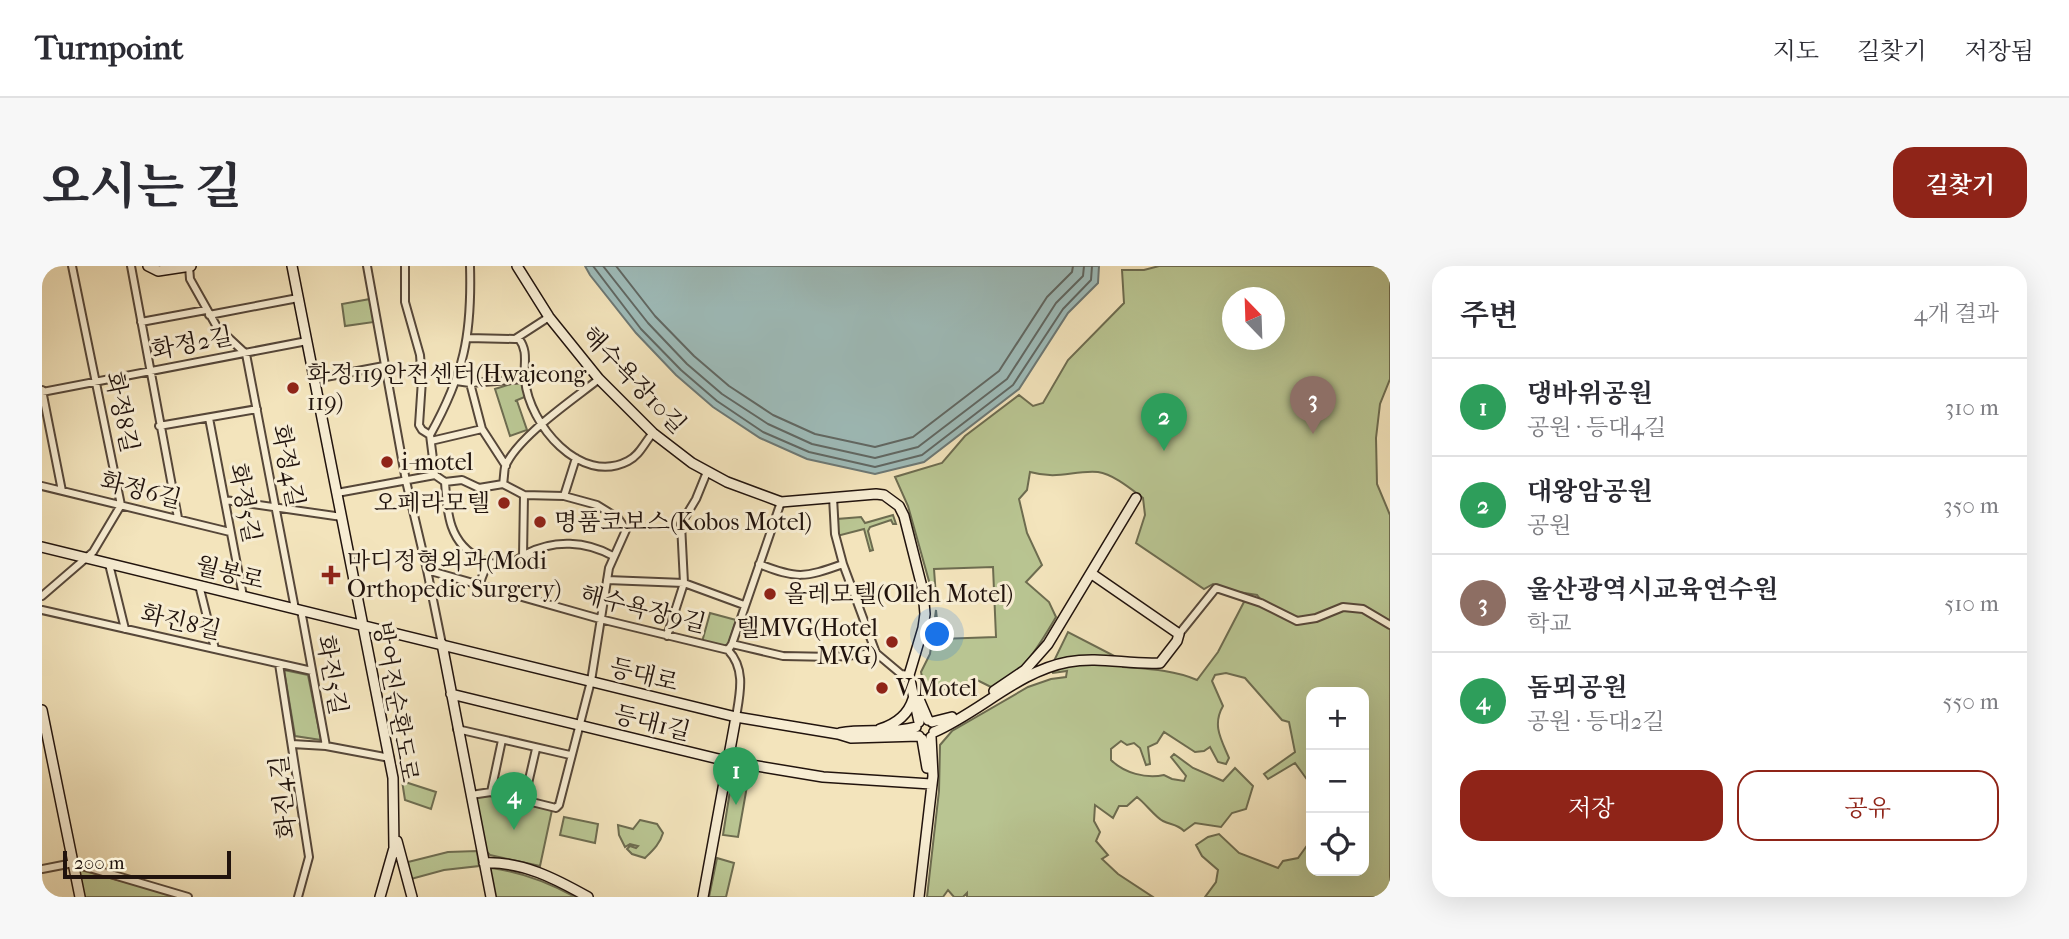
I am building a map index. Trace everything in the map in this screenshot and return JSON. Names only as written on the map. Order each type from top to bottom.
[{"type":"street","name":"화정8길","points":[[72,266],[121,505]]},
{"type":"street","points":[[131,266],[178,518]]},
{"type":"street","points":[[148,266],[158,271],[189,266],[190,279],[217,327],[244,353]]},
{"type":"street","name":"방어진순환도로","points":[[292,266],[393,778],[394,848],[380,897]]},
{"type":"street","points":[[367,266],[406,481],[428,570],[491,897]]},
{"type":"street","points":[[405,266],[405,302],[420,355],[422,380],[419,425],[431,438]]},
{"type":"street","points":[[470,266],[468,338],[456,381],[431,438],[435,474],[445,482],[462,480],[479,488],[503,484],[524,495],[564,496],[597,505],[618,518],[626,530],[613,556],[607,580],[591,681],[559,805],[557,808],[491,792],[471,795]]},
{"type":"street","name":"해수욕장10길","points":[[517,266],[549,317],[599,379],[653,433],[707,472],[781,502],[884,495],[899,506],[904,516],[923,592],[925,614],[909,678]]},
{"type":"street","points":[[141,322],[298,298]]},
{"type":"street","points":[[515,339],[549,317]]},
{"type":"street","points":[[468,338],[519,339],[525,349],[524,379],[541,425],[566,454],[593,465],[618,465],[637,455],[653,433]]},
{"type":"street","name":"화정2길","points":[[42,391],[307,341]]},
{"type":"street","name":"화정4길","points":[[244,353],[298,610]]},
{"type":"street","points":[[315,379],[384,366]]},
{"type":"street","points":[[456,381],[470,383],[524,379]]},
{"type":"street","points":[[503,484],[506,466],[518,449],[541,425],[599,379]]},
{"type":"street","points":[[470,383],[482,429],[506,466]]},
{"type":"street","points":[[42,391],[62,491]]},
{"type":"street","points":[[159,426],[257,409]]},
{"type":"street","name":"화정5길","points":[[209,418],[243,596]]},
{"type":"street","points":[[431,438],[482,429]]},
{"type":"street","points":[[564,496],[576,458]]},
{"type":"street","points":[[667,636],[684,583],[681,524],[696,499],[707,472]]},
{"type":"street","points":[[337,493],[435,474]]},
{"type":"street","points":[[445,482],[449,523],[454,533],[460,544],[471,554],[488,562],[509,564],[550,546],[576,544],[597,547],[613,556]]},
{"type":"street","name":"화정6길","points":[[42,486],[230,531]]},
{"type":"street","points":[[523,556],[524,495]]},
{"type":"street","points":[[833,498],[835,534],[843,564],[876,653],[909,678],[925,729],[933,776],[919,897]]},
{"type":"street","points":[[900,738],[949,719],[1025,670],[1048,644],[1136,498]]},
{"type":"street","points":[[225,500],[342,517]]},
{"type":"street","points":[[703,897],[740,689],[740,669],[730,647],[781,502]]},
{"type":"street","points":[[42,596],[93,552],[121,505]]},
{"type":"street","name":"월봉로","points":[[42,547],[363,626]]},
{"type":"street","points":[[479,585],[488,562]]},
{"type":"street","points":[[109,564],[125,629]]},
{"type":"street","points":[[759,564],[787,575],[802,576],[843,564]]},
{"type":"street","name":"해수욕장9길","points":[[428,570],[667,636],[783,656],[834,657],[876,653]]},
{"type":"street","points":[[1092,574],[1179,634]]},
{"type":"street","points":[[607,580],[684,583],[744,605]]},
{"type":"street","points":[[199,585],[215,649]]},
{"type":"street","points":[[838,734],[855,730],[925,729],[1045,669],[1068,662],[1097,659],[1136,665],[1160,663],[1179,634],[1216,588],[1261,603],[1297,621],[1315,618],[1343,607],[1363,609],[1390,625]]},
{"type":"street","name":"화진8길","points":[[42,610],[312,671]]},
{"type":"street","name":"화진5길","points":[[298,610],[326,746]]},
{"type":"street","name":"등대로","points":[[363,626],[736,717],[838,734]]},
{"type":"street","points":[[279,664],[292,744]]},
{"type":"street","name":"등대1길","points":[[450,694],[727,761],[823,777],[930,786]]},
{"type":"street","points":[[916,700],[936,717],[949,719]]},
{"type":"street","points":[[876,731],[899,720],[916,700]]},
{"type":"street","points":[[42,710],[47,765],[80,897]]},
{"type":"street","points":[[457,729],[570,755]]},
{"type":"street","points":[[925,729],[930,786]]},
{"type":"street","points":[[838,734],[851,738],[900,738],[914,742],[926,758]]},
{"type":"street","points":[[491,792],[502,740]]},
{"type":"street","name":"화진4길","points":[[298,897],[309,857],[292,744],[326,746],[390,758]]},
{"type":"street","points":[[524,801],[536,749]]},
{"type":"street","points":[[394,829],[412,897]]},
{"type":"street","points":[[42,869],[73,863],[188,897]]},
{"type":"street","points":[[484,863],[536,871],[588,897]]},
{"type":"green space","points":[[1159,266],[1390,266],[1390,379],[1380,404],[1376,438],[1377,484],[1390,515],[1390,897],[1205,897],[1216,882],[1218,870],[1202,856],[1196,845],[1219,834],[1239,853],[1278,868],[1283,861],[1298,858],[1306,847],[1306,876],[1369,876],[1369,687],[1306,687],[1306,778],[1295,763],[1268,779],[1264,774],[1295,752],[1289,722],[1282,720],[1245,678],[1226,673],[1215,675],[1212,681],[1223,706],[1218,726],[1229,758],[1226,764],[1218,762],[1210,747],[1195,752],[1164,732],[1157,743],[1148,747],[1150,764],[1146,765],[1140,748],[1134,743],[1127,745],[1121,741],[1111,749],[1111,760],[1136,774],[1164,775],[1184,781],[1186,776],[1171,757],[1174,754],[1193,768],[1223,781],[1235,768],[1253,786],[1246,809],[1232,813],[1221,827],[1195,823],[1184,831],[1160,819],[1137,797],[1127,806],[1119,806],[1113,818],[1095,805],[1094,821],[1100,832],[1096,841],[1108,855],[1102,859],[1118,874],[1153,897],[967,897],[967,893],[963,897],[954,897],[948,890],[943,897],[927,897],[939,791],[940,745],[952,731],[1028,687],[1066,677],[1067,671],[1053,673],[1051,667],[1068,632],[1122,660],[1123,667],[1170,672],[1197,680],[1218,652],[1244,602],[1253,600],[1269,610],[1257,595],[1232,591],[1213,584],[1204,589],[1136,543],[1145,515],[1143,498],[1116,479],[1098,472],[1049,475],[1030,472],[1027,490],[1019,499],[1027,533],[1042,565],[1026,582],[1049,602],[1056,617],[1023,666],[995,689],[975,679],[958,687],[925,691],[921,672],[930,654],[936,610],[939,639],[996,637],[993,567],[934,569],[934,599],[908,506],[895,477],[942,463],[965,436],[1019,395],[1033,406],[1043,403],[1068,360],[1124,303],[1122,270],[1144,270]]},
{"type":"green space","points":[[370,299],[374,322],[345,326],[342,304]]},
{"type":"green space","points":[[520,381],[527,396],[515,401],[527,430],[510,436],[495,389]]},
{"type":"green space","points":[[893,515],[896,524],[891,520],[870,527],[868,531],[873,550],[870,551],[864,529],[837,536],[837,519],[861,517],[865,523]]},
{"type":"green space","points":[[710,613],[736,620],[728,645],[724,647],[702,642]]},
{"type":"green space","points":[[284,670],[308,675],[321,740],[295,736]]},
{"type":"green space","points":[[733,772],[749,775],[738,837],[723,835]]},
{"type":"green space","points":[[402,781],[436,792],[431,809],[405,800]]},
{"type":"green space","points":[[485,795],[552,810],[540,866],[490,855],[484,849],[473,800]]},
{"type":"green space","points":[[564,817],[598,824],[595,843],[560,835]]},
{"type":"green space","points":[[640,820],[657,824],[663,833],[658,844],[645,858],[632,854],[627,849],[630,846],[638,846],[630,844],[625,847],[619,835],[618,825],[633,829]]},
{"type":"green space","points":[[477,851],[479,866],[444,870],[411,879],[408,862],[448,852]]},
{"type":"green space","points":[[717,858],[734,863],[726,897],[709,897]]},
{"type":"green space","points":[[491,868],[534,878],[575,897],[494,897],[489,871]]},
{"type":"green space","points":[[77,869],[181,897],[83,897]]},
{"type":"water","points":[[585,266],[1099,266],[1098,283],[1068,313],[1019,389],[924,462],[875,474],[807,459],[760,438],[713,407],[676,375],[636,333]]},
{"type":"place","name":"화정119안전센터(Hwajeong 119)","points":[[293,388]]},
{"type":"place","name":"울산광역시교육연수원","points":[[1313,434]]},
{"type":"place","name":"대왕암공원","points":[[1164,451]]},
{"type":"place","name":"i-motel","points":[[387,462]]},
{"type":"place","name":"오페라모텔","points":[[504,503]]},
{"type":"place","name":"명품코보스(Kobos Motel)","points":[[540,522]]},
{"type":"place","name":"마디정형외과(Modi Orthopedic Surgery)","points":[[331,575]]},
{"type":"place","name":"올레모텔(Olleh Motel)","points":[[770,594]]},
{"type":"place","name":"텔MVG(Hotel MVG)","points":[[892,642]]},
{"type":"place","name":"V Motel","points":[[882,688]]},
{"type":"place","name":"댕바위공원","points":[[736,805]]},
{"type":"place","name":"돔뫼공원","points":[[514,830]]}]
